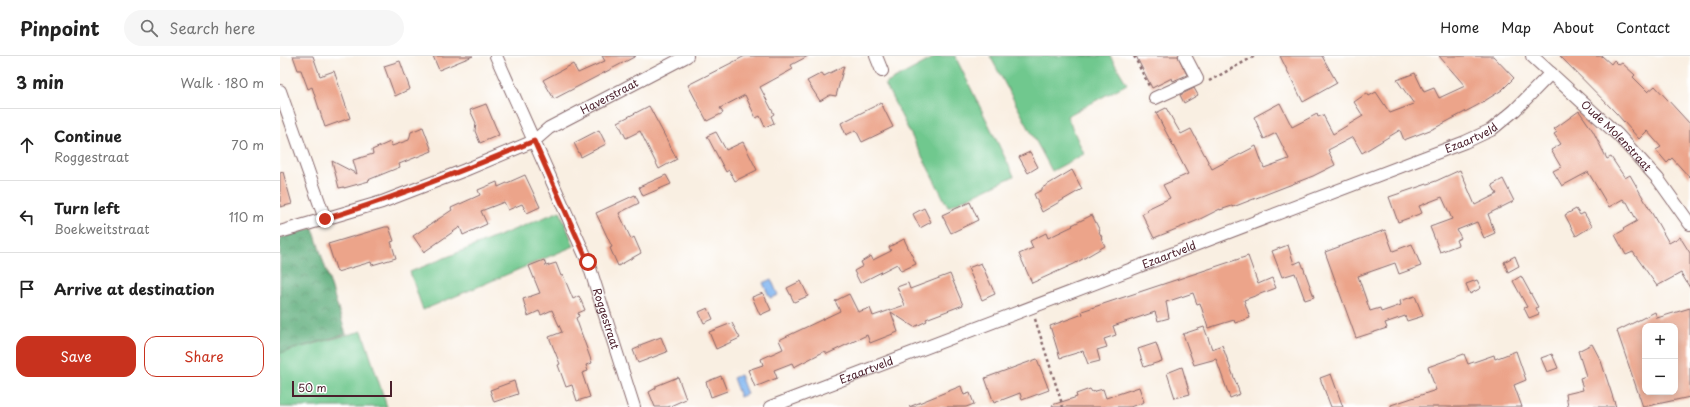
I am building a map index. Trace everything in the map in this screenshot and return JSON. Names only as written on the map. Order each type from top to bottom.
[{"type":"street","name":"Roggestraat","points":[[496,56],[588,262],[634,407]]},
{"type":"street","name":"Haverstraat","points":[[280,232],[382,202],[465,170],[534,141],[549,128],[687,56]]},
{"type":"street","points":[[876,56],[882,71]]},
{"type":"street","points":[[1155,98],[1197,79],[1185,56]]},
{"type":"street","name":"Oude Molenstraat","points":[[1532,56],[1618,135],[1658,180],[1690,224]]},
{"type":"street","name":"Ezaartveld","points":[[770,407],[1465,142],[1492,130],[1515,110],[1551,73]]},
{"type":"street","points":[[280,91],[325,219]]},
{"type":"path","points":[[1134,56],[1155,98]]},
{"type":"path","points":[[1197,79],[1203,84],[1255,56]]},
{"type":"path","points":[[1031,308],[1063,407]]},
{"type":"green space","points":[[937,56],[955,56],[1014,176],[948,207],[885,84]]},
{"type":"green space","points":[[990,56],[1110,56],[1127,84],[1067,116],[1084,154],[1052,171]]},
{"type":"green space","points":[[560,211],[574,246],[423,310],[410,272]]},
{"type":"green space","points":[[313,228],[346,334],[280,353],[280,238]]},
{"type":"green space","points":[[362,331],[387,407],[280,407],[280,353]]},
{"type":"water","points":[[771,279],[778,295],[770,298],[763,283]]},
{"type":"water","points":[[740,375],[747,394],[740,397],[733,378]]},
{"type":"building","points":[[293,56],[313,56],[320,76],[334,71],[350,118],[325,127],[312,87],[308,89],[301,70],[298,70]]},
{"type":"building","points":[[433,56],[473,56],[439,70]]},
{"type":"building","points":[[602,56],[636,56],[554,99],[543,80],[573,64],[578,73],[605,61]]},
{"type":"building","points":[[745,56],[808,56],[791,65],[793,69],[760,87],[774,114],[771,116],[774,123],[765,127],[760,116],[756,118],[745,95],[720,108],[723,113],[707,121],[688,85]]},
{"type":"building","points":[[1136,56],[1178,56],[1187,75],[1173,81],[1172,78],[1152,88]]},
{"type":"building","points":[[1280,56],[1322,56],[1337,83],[1303,102]]},
{"type":"building","points":[[1439,56],[1493,56],[1514,78],[1502,90],[1478,105],[1435,128],[1404,140],[1400,130],[1362,153],[1353,137],[1328,150],[1335,165],[1313,176],[1233,207],[1220,209],[1196,221],[1154,238],[1142,214],[1148,211],[1147,209],[1170,198],[1163,185],[1188,174],[1156,113],[1166,108],[1181,134],[1191,129],[1212,169],[1256,146],[1264,168],[1289,159],[1276,133],[1264,139],[1254,117],[1280,103],[1292,127],[1317,114],[1318,117],[1323,115],[1333,134],[1363,116],[1354,102],[1367,93],[1369,96],[1376,92],[1390,113],[1414,104],[1397,80],[1415,73],[1424,92],[1434,88],[1439,98],[1465,86]]},
{"type":"building","points":[[1560,56],[1602,56],[1611,64],[1614,60],[1619,65],[1622,63],[1635,75],[1633,77],[1648,92],[1655,86],[1690,124],[1690,178],[1672,158],[1667,163],[1656,150],[1661,147],[1647,131],[1639,139],[1616,113]]},
{"type":"building","points":[[400,61],[410,89],[395,96],[384,66]]},
{"type":"building","points":[[844,66],[836,96],[830,95],[820,101],[807,81],[822,73],[824,76]]},
{"type":"building","points":[[1194,88],[1198,95],[1184,103],[1180,95]]},
{"type":"building","points":[[881,103],[893,127],[862,142],[856,130],[846,135],[841,123]]},
{"type":"building","points":[[486,104],[499,135],[480,143],[475,131],[476,123],[470,110]]},
{"type":"building","points":[[649,106],[677,159],[659,169],[640,131],[626,138],[618,122]]},
{"type":"building","points":[[1579,111],[1593,131],[1607,159],[1611,157],[1625,178],[1630,175],[1669,243],[1680,237],[1690,253],[1690,288],[1681,273],[1657,286],[1633,252],[1626,255],[1615,235],[1637,221],[1627,202],[1623,199],[1609,207],[1588,172],[1562,186],[1553,171],[1561,167],[1551,150],[1561,144],[1554,134],[1557,132],[1554,129]]},
{"type":"building","points":[[423,127],[432,151],[399,164],[400,167],[368,180],[369,181],[339,188],[332,161],[357,174],[353,160],[373,154],[372,150],[390,142],[392,146],[409,140],[411,132]]},
{"type":"building","points":[[599,130],[606,144],[581,157],[574,143]]},
{"type":"building","points":[[716,132],[726,150],[743,142],[757,170],[735,181],[729,170],[726,172],[707,136]]},
{"type":"building","points":[[1030,152],[1038,167],[1028,173],[1019,157]]},
{"type":"building","points":[[1072,170],[1082,189],[1042,212],[1034,194]]},
{"type":"building","points":[[1460,170],[1475,205],[1497,194],[1492,185],[1503,179],[1514,201],[1488,214],[1495,233],[1484,238],[1477,222],[1457,230],[1461,238],[1456,240],[1458,245],[1440,252],[1430,227],[1452,219],[1442,197],[1419,206],[1422,213],[1398,222],[1389,197],[1436,181]]},
{"type":"building","points":[[283,172],[292,204],[280,207],[280,173]]},
{"type":"building","points":[[525,175],[540,207],[527,213],[522,204],[508,210],[504,202],[481,211],[487,224],[463,235],[460,227],[424,252],[413,236],[452,210],[451,208],[480,195],[478,190],[497,182],[498,187]]},
{"type":"building","points":[[666,175],[671,184],[643,196],[639,187]]},
{"type":"building","points":[[635,195],[639,203],[619,213],[631,239],[634,237],[641,253],[618,266],[610,248],[612,247],[596,213]]},
{"type":"building","points":[[970,202],[978,220],[951,233],[942,215]]},
{"type":"building","points":[[924,208],[931,222],[920,228],[913,214]]},
{"type":"building","points":[[1576,209],[1580,215],[1584,213],[1592,226],[1576,236],[1565,215]]},
{"type":"building","points":[[1092,215],[1105,246],[1074,264],[1032,283],[1019,254],[1033,248],[1030,241],[1046,233],[1048,238]]},
{"type":"building","points":[[389,227],[394,241],[391,242],[396,258],[372,265],[371,262],[337,272],[328,244]]},
{"type":"building","points":[[1385,230],[1393,251],[1412,244],[1421,266],[1399,274],[1395,263],[1358,276],[1370,311],[1380,308],[1381,312],[1401,305],[1400,301],[1415,296],[1423,316],[1407,321],[1405,316],[1385,323],[1387,328],[1356,338],[1325,252]]},
{"type":"building","points":[[904,239],[916,264],[901,271],[897,264],[860,283],[854,271],[863,266],[861,262],[871,256],[873,260],[891,251],[889,247]]},
{"type":"building","points":[[1288,245],[1294,264],[1301,261],[1314,297],[1305,300],[1295,273],[1282,277],[1272,251]]},
{"type":"building","points":[[1248,256],[1258,284],[1272,278],[1276,288],[1244,300],[1250,318],[1235,323],[1234,320],[1208,328],[1200,303],[1197,304],[1193,293],[1166,302],[1169,318],[1158,321],[1155,312],[1113,326],[1116,335],[1104,339],[1107,347],[1097,350],[1100,361],[1088,364],[1083,351],[1060,358],[1050,326],[1083,314],[1082,311]]},
{"type":"building","points":[[1515,256],[1519,266],[1508,272],[1504,262]]},
{"type":"building","points":[[544,260],[546,266],[556,263],[561,276],[563,275],[573,299],[579,296],[585,310],[578,313],[579,316],[576,318],[592,363],[586,365],[588,371],[582,373],[590,397],[577,401],[572,385],[566,387],[558,365],[560,364],[549,337],[562,332],[552,310],[541,315],[539,311],[528,316],[523,299],[540,293],[529,266]]},
{"type":"building","points":[[981,263],[995,294],[982,300],[968,268]]},
{"type":"building","points":[[950,274],[963,305],[926,319],[927,321],[914,327],[891,312],[898,332],[870,343],[867,335],[827,354],[825,351],[794,367],[792,363],[774,370],[777,378],[755,387],[748,370],[763,365],[761,359],[783,349],[779,340],[840,311],[835,301],[849,294],[858,312],[870,308],[873,316],[905,305],[897,287],[908,283],[910,289]]},
{"type":"building","points":[[1521,276],[1538,307],[1536,308],[1539,314],[1529,318],[1524,308],[1527,307],[1513,281]]},
{"type":"building","points":[[1477,280],[1481,288],[1470,294],[1466,284]]},
{"type":"building","points":[[801,281],[808,296],[794,302],[787,288]]},
{"type":"building","points":[[763,293],[771,310],[760,315],[752,297]]},
{"type":"building","points":[[708,308],[713,319],[704,323],[699,312]]},
{"type":"building","points":[[1690,308],[1690,397],[1643,407],[1617,331],[1655,312],[1657,318]]},
{"type":"building","points":[[732,323],[740,338],[716,349],[709,332]]},
{"type":"building","points":[[1204,327],[1212,349],[1222,345],[1240,394],[1230,398],[1216,359],[1194,365],[1183,334]]},
{"type":"building","points":[[661,337],[667,352],[638,363],[633,350],[640,347],[640,345]]},
{"type":"building","points":[[1156,343],[1162,361],[1144,367],[1138,349]]},
{"type":"building","points":[[1592,344],[1601,361],[1616,407],[1568,407],[1566,394],[1583,390],[1580,378],[1586,376],[1578,351]]},
{"type":"building","points":[[1516,351],[1526,380],[1514,385],[1522,407],[1391,407],[1391,405],[1436,390],[1428,367],[1464,354],[1468,364],[1494,355],[1495,359]]},
{"type":"building","points":[[1552,354],[1558,368],[1547,372],[1541,358]]},
{"type":"building","points":[[1037,359],[1049,390],[1022,400],[1020,393],[994,403],[985,378]]},
{"type":"building","points":[[1182,367],[1190,394],[1175,398],[1167,373]]},
{"type":"building","points":[[1331,374],[1343,407],[1331,407],[1320,378]]},
{"type":"building","points":[[721,376],[727,391],[711,397],[706,382]]},
{"type":"building","points":[[678,377],[686,399],[668,407],[655,407],[649,392],[656,388],[656,386]]},
{"type":"building","points":[[514,381],[518,394],[494,402],[490,390]]},
{"type":"building","points":[[961,386],[964,395],[970,393],[974,404],[966,407],[909,407]]},
{"type":"building","points":[[1139,387],[1144,402],[1130,407],[1053,407],[1052,405],[1077,397],[1076,394],[1090,389],[1092,392],[1103,389],[1106,398]]},
{"type":"route","points":[[325,219],[382,202],[465,170],[534,141],[588,262]]}]
